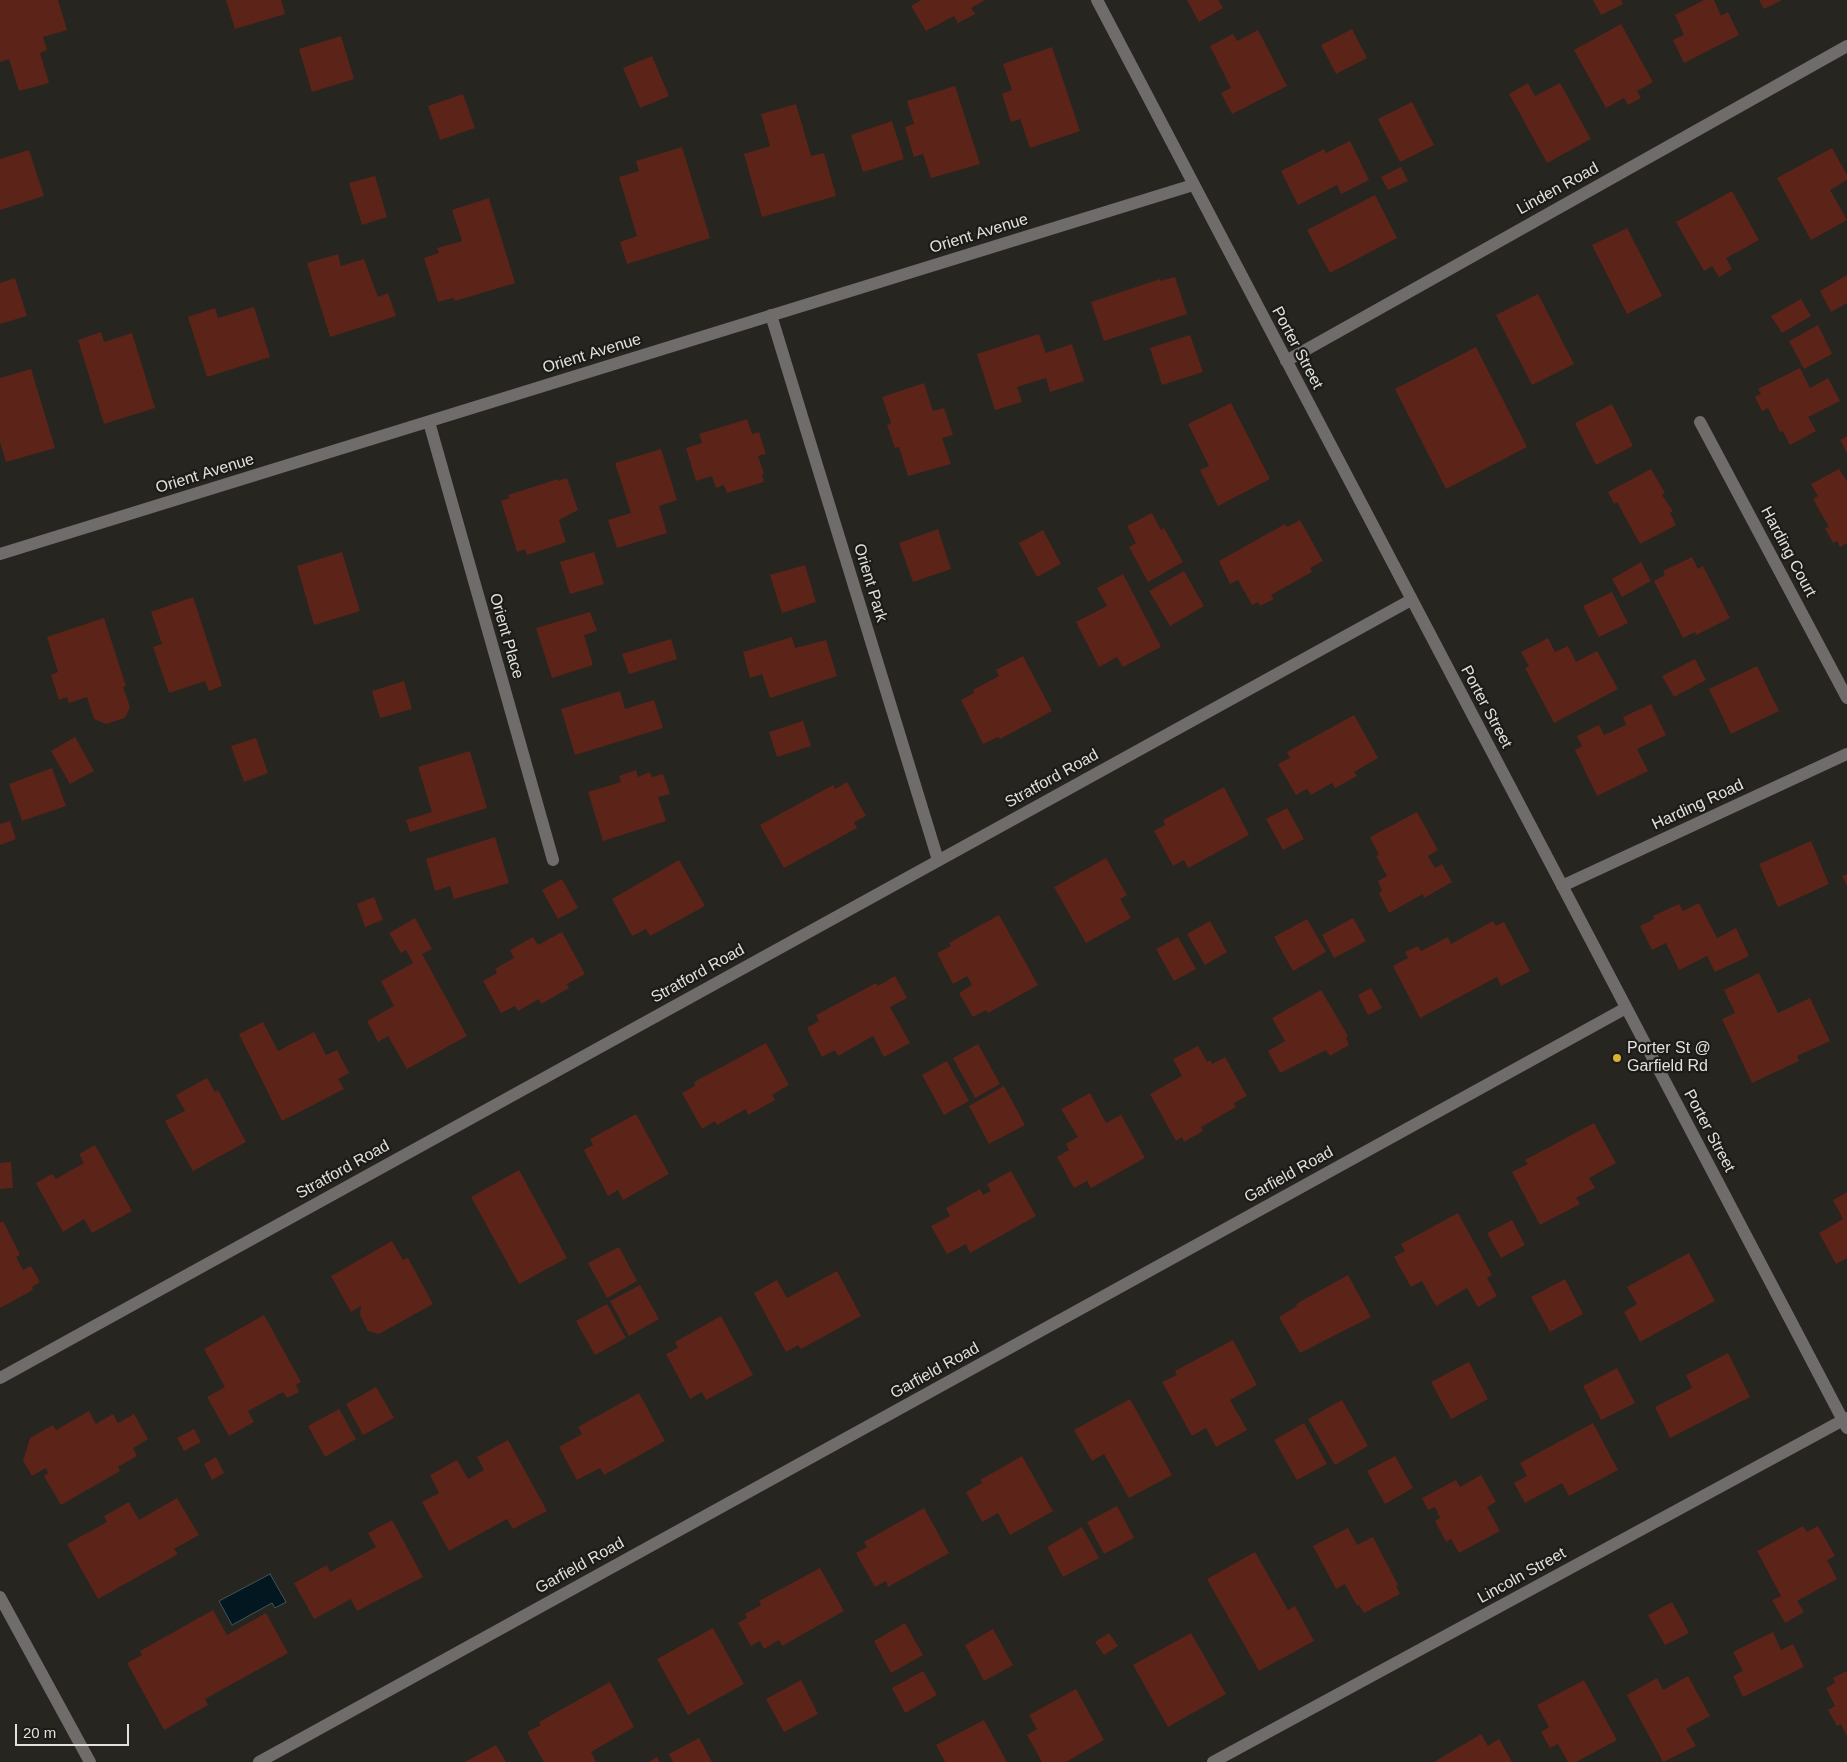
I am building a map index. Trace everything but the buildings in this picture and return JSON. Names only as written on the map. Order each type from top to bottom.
[{"type":"street","name":"Porter Street","points":[[1098,0],[1411,600],[1846,1422]]},
{"type":"street","name":"Linden Road","points":[[1286,361],[1847,46]]},
{"type":"street","name":"Orient Avenue","points":[[0,554],[1193,185]]},
{"type":"street","name":"Orient Park","points":[[772,315],[938,860]]},
{"type":"street","name":"Orient Place","points":[[428,422],[553,860]]},
{"type":"street","name":"Harding Court","points":[[1700,422],[1847,698]]},
{"type":"street","name":"Stratford Road","points":[[0,1378],[1411,600]]},
{"type":"street","name":"Harding Road","points":[[1562,886],[1847,754]]},
{"type":"street","name":"Garfield Road","points":[[259,1762],[1626,1008]]},
{"type":"street","name":"Lincoln Street","points":[[1213,1762],[1846,1422]]},
{"type":"street","points":[[0,1597],[90,1762]]},
{"type":"water","points":[[270,1574],[286,1602],[275,1608],[272,1603],[232,1625],[219,1601]]},
{"type":"place","name":"Porter St @ Garfield Rd","points":[[1617,1058]]}]
